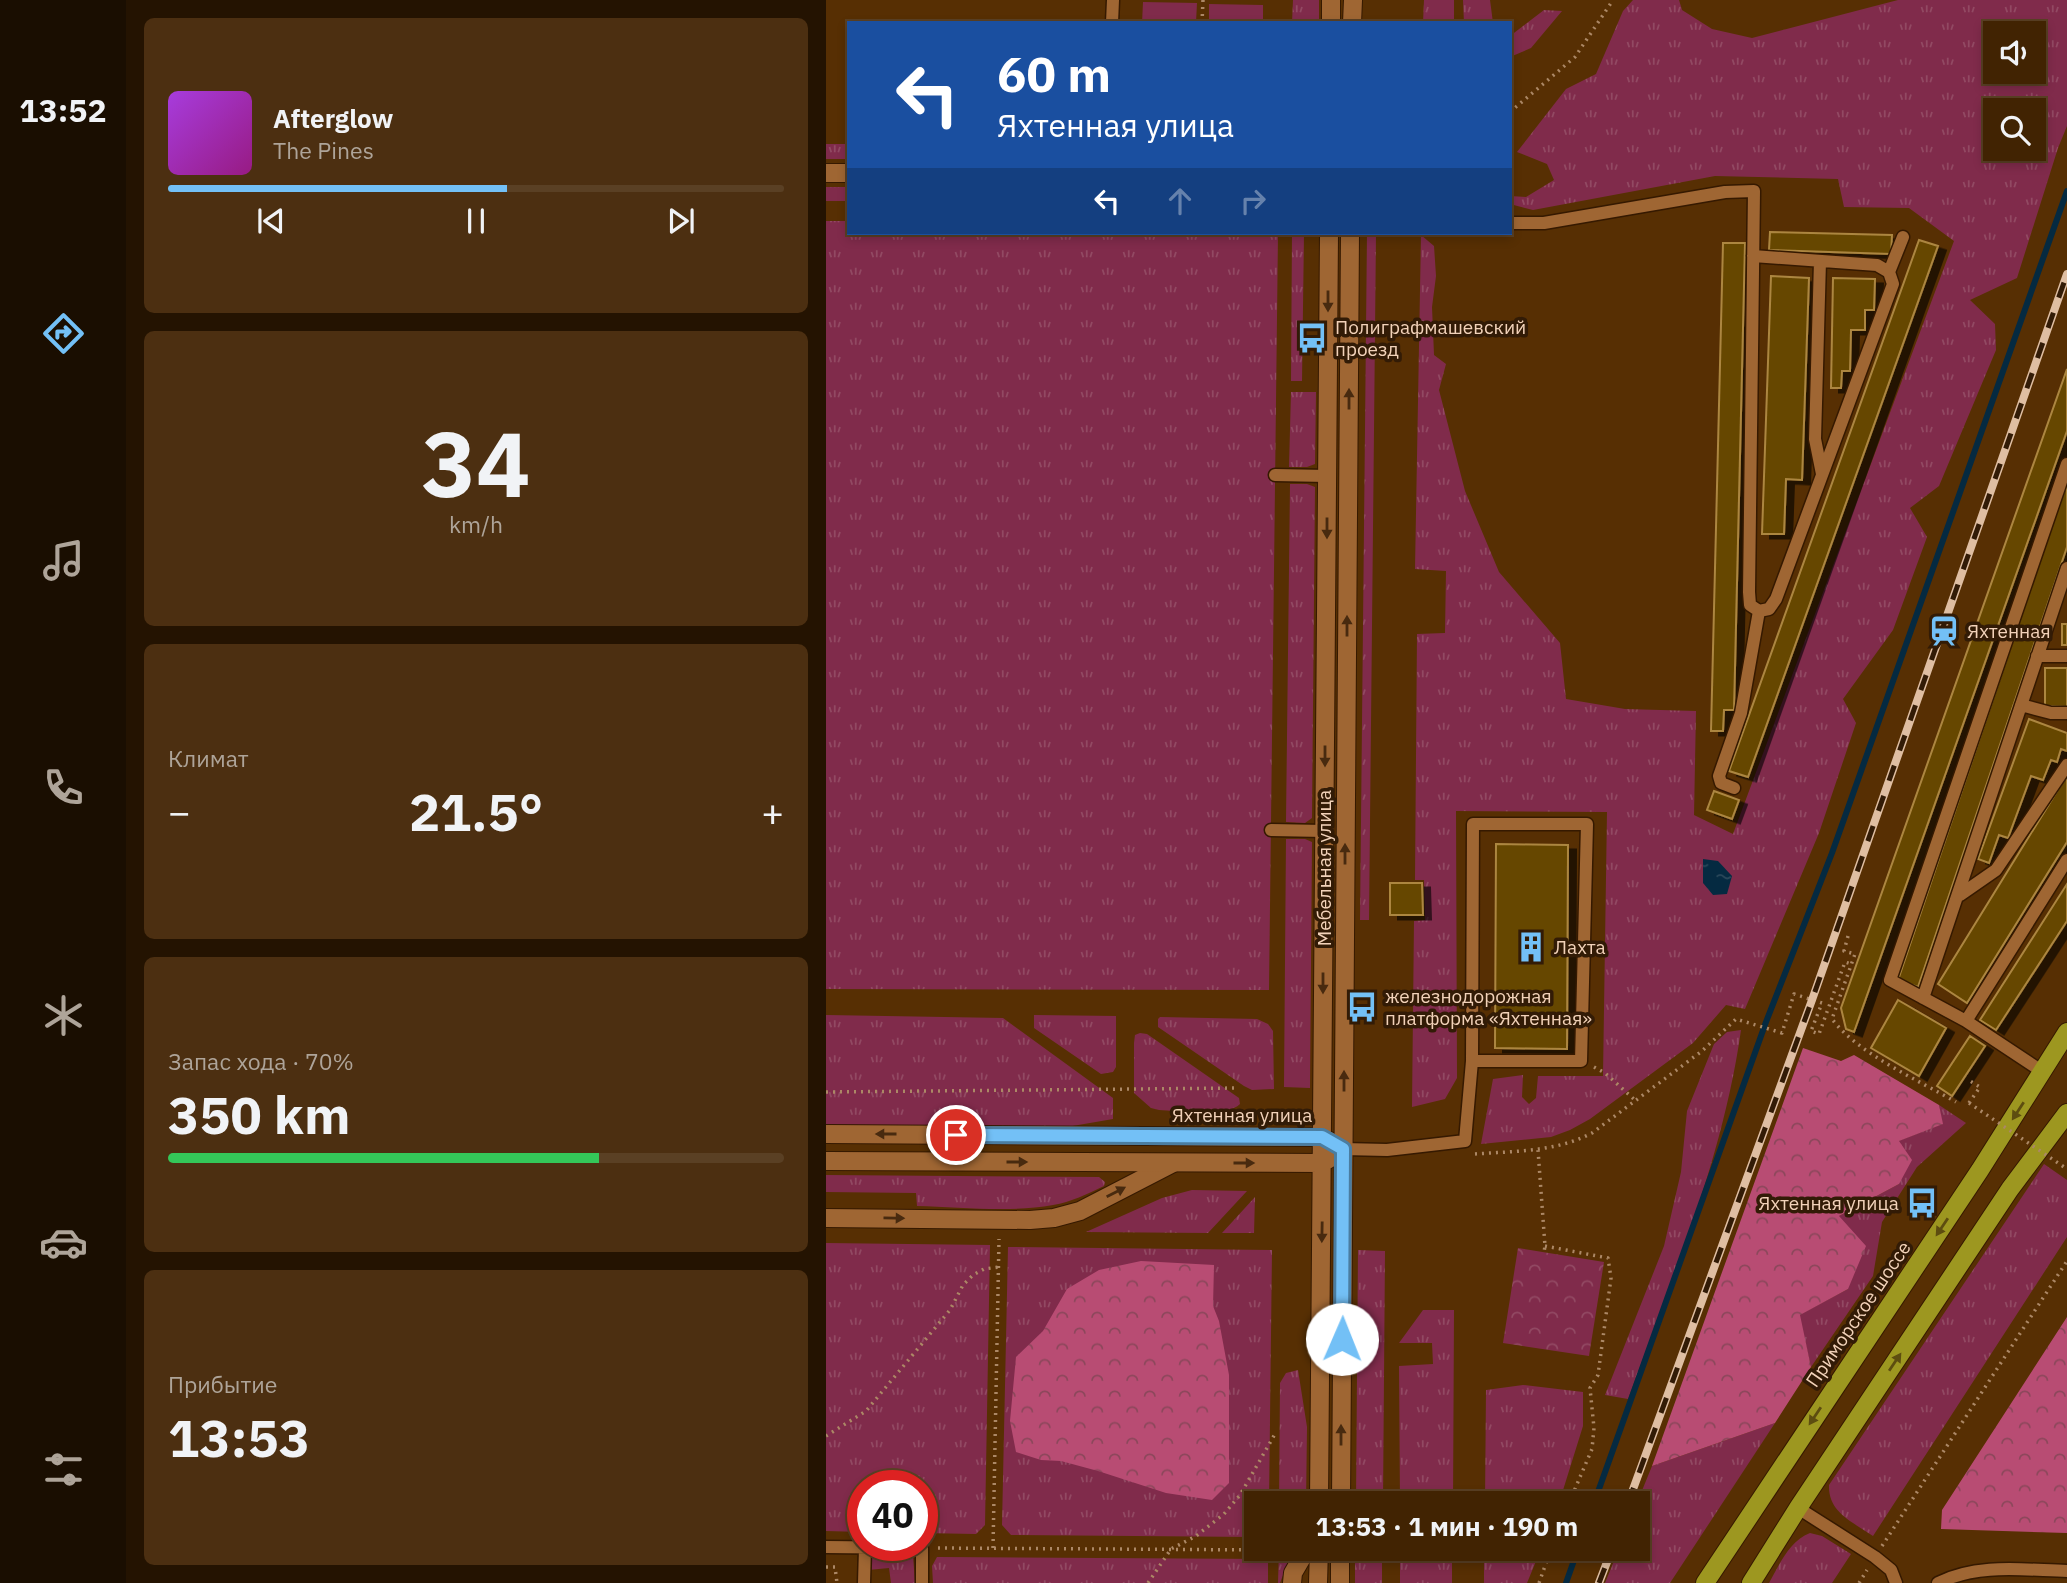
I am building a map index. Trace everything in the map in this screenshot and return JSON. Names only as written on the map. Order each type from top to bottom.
[{"type":"main road","name":"Приморское шоссе","points":[[1705,1583],[2067,1032]]},
{"type":"main road","points":[[1751,1583],[2010,1189],[2067,1113]]},
{"type":"street","points":[[1331,0],[1331,21]]},
{"type":"street","points":[[1352,21],[1353,0]]},
{"type":"street","points":[[826,173],[847,173]]},
{"type":"street","name":"Мебельная улица","points":[[1322,1163],[1329,235]]},
{"type":"street","name":"Мебельная улица","points":[[1340,1491],[1350,235]]},
{"type":"street","name":"Яхтенная улица","points":[[826,1134],[1322,1137],[1343,1149]]},
{"type":"street","points":[[826,1161],[1322,1163],[1343,1149]]},
{"type":"street","points":[[826,1218],[1054,1218],[1080,1211],[1173,1163]]},
{"type":"street","points":[[1319,1491],[1322,1163]]},
{"type":"street","points":[[1292,1583],[1293,1573],[1300,1561]]},
{"type":"street","points":[[1318,1583],[1319,1561]]},
{"type":"street","points":[[1340,1561],[1340,1583]]},
{"type":"lane","points":[[1112,21],[1113,0]]},
{"type":"lane","points":[[1512,223],[1544,223],[1725,192],[1754,191],[1749,592],[1750,605],[1759,611],[1769,609],[1776,599],[1892,284],[1889,272],[1903,237]]},
{"type":"lane","points":[[1753,256],[1877,265],[1889,272]]},
{"type":"lane","points":[[1819,261],[1815,439],[1822,474]]},
{"type":"lane","points":[[2043,1072],[1966,1021],[1890,980],[2067,464]]},
{"type":"lane","points":[[1275,475],[1327,476]]},
{"type":"lane","points":[[1923,998],[2037,656],[2062,599],[2067,568]]},
{"type":"lane","points":[[1734,788],[1721,783],[1719,776],[1741,713],[1759,611]]},
{"type":"lane","points":[[2037,656],[2067,656]]},
{"type":"lane","points":[[2021,705],[2051,713],[2067,713]]},
{"type":"lane","points":[[1960,895],[1996,870],[2067,765]]},
{"type":"lane","points":[[1343,1149],[1387,1150],[1465,1141],[1472,1061],[1473,824],[1587,824],[1581,1061],[1472,1061]]},
{"type":"lane","points":[[1271,830],[1324,831]]},
{"type":"lane","points":[[1966,1021],[2067,860]]},
{"type":"lane","points":[[1798,1508],[1875,1557],[1891,1570],[1896,1583]]},
{"type":"lane","points":[[826,1547],[847,1548]]},
{"type":"lane","points":[[864,1583],[865,1561]]},
{"type":"lane","points":[[922,1561],[922,1583]]},
{"type":"lane","points":[[1938,1583],[1964,1572],[2067,1572]]},
{"type":"path","points":[[1202,21],[1203,0]]},
{"type":"path","points":[[1512,110],[1575,57],[1614,0]]},
{"type":"path","points":[[1832,1019],[1855,954],[1844,950],[1848,936]]},
{"type":"path","points":[[1469,1154],[1538,1150],[1576,1141],[1592,1133],[1702,1051],[1736,1019],[1782,1033],[1794,994],[1822,1003],[1811,1031],[1819,1034],[1845,962],[1852,964]]},
{"type":"path","points":[[1825,1017],[1832,1019],[1841,1031],[1863,1048],[1955,1102]]},
{"type":"path","points":[[1581,1061],[1605,1073],[1636,1101]]},
{"type":"path","points":[[1970,1081],[1980,1087],[1969,1103],[2067,1169]]},
{"type":"path","points":[[826,1093],[1239,1088]]},
{"type":"path","points":[[1538,1150],[1544,1252]]},
{"type":"path","points":[[993,1548],[999,1239]]},
{"type":"path","points":[[1545,1246],[1608,1258],[1611,1278],[1598,1375],[1590,1388],[1594,1428],[1592,1449],[1574,1491]]},
{"type":"path","points":[[1859,1583],[2067,1261]]},
{"type":"path","points":[[826,1436],[866,1411],[950,1310],[963,1285],[973,1275],[984,1269],[999,1267]]},
{"type":"path","points":[[2062,1270],[2067,1277]]},
{"type":"path","points":[[1147,1583],[1171,1549],[1196,1536],[1224,1514],[1240,1495],[1275,1434]]},
{"type":"path","points":[[938,1548],[1244,1550]]},
{"type":"path","points":[[1539,1583],[1547,1561]]},
{"type":"path","points":[[826,1567],[835,1567],[837,1583]]},
{"type":"green space","points":[[1293,0],[1319,0],[1319,21],[1292,21]]},
{"type":"green space","points":[[1424,0],[1454,0],[1454,21],[1423,21]]},
{"type":"green space","points":[[1463,0],[1490,0],[1493,21],[1464,21]]},
{"type":"green space","points":[[1633,0],[1679,0],[1682,10],[1712,29],[1752,38],[1898,0],[2067,0],[2067,126],[2017,278],[1970,300],[1995,324],[1996,350],[1939,486],[1910,508],[1927,537],[1893,630],[1843,699],[1856,723],[1819,833],[1745,1009],[1726,1005],[1693,1043],[1590,1119],[1570,1130],[1551,1137],[1481,1144],[1493,1079],[1523,1075],[1522,1097],[1529,1104],[1536,1098],[1538,1076],[1603,1076],[1607,812],[1456,811],[1457,1078],[1445,1099],[1412,1107],[1414,921],[1425,920],[1424,880],[1415,880],[1417,634],[1445,633],[1446,571],[1415,569],[1421,235],[1434,246],[1434,355],[1446,364],[1439,390],[1465,491],[1499,572],[1560,643],[1566,699],[1625,709],[1696,711],[1694,815],[1733,834],[1954,241],[1909,208],[1844,207],[1838,179],[1715,176],[1533,210],[1512,205],[1512,196],[1526,197],[1554,180],[1547,164],[1517,152],[1566,89],[1596,74],[1623,11]]},
{"type":"green space","points":[[1143,2],[1197,3],[1196,21],[1142,21]]},
{"type":"green space","points":[[1209,4],[1263,5],[1263,21],[1209,21]]},
{"type":"green space","points":[[1544,10],[1562,11],[1531,48],[1512,56],[1512,34]]},
{"type":"green space","points":[[826,144],[847,144],[847,159],[826,159]]},
{"type":"green space","points":[[826,187],[847,187],[847,201],[826,201]]},
{"type":"green space","points":[[826,221],[847,221],[847,235],[1278,235],[1269,990],[826,989]]},
{"type":"green space","points":[[1292,235],[1304,235],[1302,381],[1291,381]]},
{"type":"green space","points":[[1367,235],[1376,235],[1369,920],[1360,920]]},
{"type":"green space","points":[[1291,392],[1316,392],[1315,464],[1307,467],[1289,467]]},
{"type":"green space","points":[[1290,484],[1315,487],[1312,818],[1305,823],[1286,822]]},
{"type":"green space","points":[[1286,839],[1305,839],[1312,842],[1310,1088],[1284,1087]]},
{"type":"green space","points":[[826,1015],[1003,1018],[1113,1098],[1113,1119],[1055,1129],[826,1127]]},
{"type":"green space","points":[[1034,1015],[1116,1016],[1116,1067],[1113,1072],[1101,1074],[1034,1028]]},
{"type":"green space","points":[[1160,1017],[1257,1019],[1268,1024],[1273,1031],[1274,1089],[1252,1090],[1244,1086],[1158,1027]]},
{"type":"green space","points":[[1741,1030],[1733,1078],[1709,1171],[1662,1309],[1628,1399],[1605,1395],[1664,1246],[1681,1172],[1687,1111],[1714,1044],[1727,1032]]},
{"type":"green space","points":[[1147,1034],[1239,1098],[1240,1104],[1225,1111],[1214,1112],[1151,1108],[1134,1093],[1134,1043],[1135,1035]]},
{"type":"green space","points":[[1803,1048],[1841,1061],[1854,1055],[1939,1105],[1943,1124],[1899,1141],[1912,1160],[1899,1184],[1839,1216],[1866,1246],[1848,1289],[1800,1315],[1811,1367],[1775,1423],[1652,1466]]},
{"type":"green space","points":[[1939,1105],[1966,1123],[1917,1167],[1882,1222],[1873,1276],[1811,1367],[1799,1315],[1848,1289],[1839,1216],[1899,1184],[1898,1141],[1942,1124]]},
{"type":"green space","points":[[2044,1164],[2067,1180],[2067,1237],[1873,1536],[1837,1510],[1829,1485]]},
{"type":"green space","points":[[826,1175],[1099,1177],[1105,1182],[1104,1186],[1060,1204],[1020,1209],[985,1209],[917,1206],[916,1193],[826,1192]]},
{"type":"green space","points":[[1192,1190],[1247,1191],[1208,1233],[1086,1232],[1162,1198]]},
{"type":"green space","points":[[1255,1197],[1254,1233],[1222,1233]]},
{"type":"green space","points":[[826,1243],[990,1245],[985,1525],[976,1534],[938,1533],[938,1470],[847,1470],[847,1532],[826,1531]]},
{"type":"green space","points":[[1008,1247],[1272,1250],[1269,1491],[1244,1491],[1244,1537],[1011,1535],[1002,1525]]},
{"type":"green space","points":[[1518,1248],[1604,1262],[1589,1356],[1503,1343]]},
{"type":"green space","points":[[1358,1250],[1385,1251],[1383,1491],[1356,1491]]},
{"type":"green space","points":[[1141,1261],[1214,1265],[1213,1306],[1219,1321],[1229,1375],[1229,1483],[1212,1500],[1166,1493],[1098,1471],[1061,1461],[1041,1460],[1016,1452],[1010,1421],[1016,1357],[1043,1331],[1067,1289],[1099,1270]]},
{"type":"green space","points":[[1423,1310],[1454,1310],[1453,1491],[1400,1491],[1399,1366],[1433,1364],[1432,1343],[1399,1343]]},
{"type":"green space","points":[[2067,1317],[2067,1533],[1941,1529],[1942,1510]]},
{"type":"green space","points":[[1298,1370],[1307,1427],[1306,1491],[1279,1491],[1280,1383],[1286,1373]]},
{"type":"green space","points":[[1523,1385],[1583,1392],[1583,1426],[1563,1491],[1485,1491],[1486,1390]]},
{"type":"green space","points":[[1775,1423],[1670,1583],[1605,1583],[1614,1561],[1650,1561],[1650,1491],[1642,1491],[1652,1466]]},
{"type":"green space","points":[[1810,1533],[1822,1536],[1851,1554],[1832,1583],[1769,1583],[1791,1547]]},
{"type":"green space","points":[[938,1557],[1244,1559],[1244,1561],[1268,1561],[1268,1583],[933,1583],[932,1566],[938,1561]]},
{"type":"green space","points":[[871,1561],[913,1561],[915,1583],[891,1583],[889,1568],[868,1570]]},
{"type":"green space","points":[[1279,1561],[1288,1561],[1280,1583]]},
{"type":"green space","points":[[1355,1561],[1382,1561],[1382,1583],[1355,1583]]},
{"type":"green space","points":[[1400,1561],[1452,1561],[1452,1583],[1400,1583]]},
{"type":"green space","points":[[1484,1561],[1536,1561],[1527,1583],[1484,1583]]},
{"type":"water","points":[[1703,859],[1718,861],[1732,876],[1727,894],[1713,895],[1703,883]]},
{"type":"building","points":[[1770,232],[1892,235],[1891,254],[1769,250]]},
{"type":"building","points":[[1919,240],[1938,246],[1748,777],[1729,771]]},
{"type":"building","points":[[1723,243],[1745,243],[1734,710],[1724,710],[1723,731],[1711,731]]},
{"type":"building","points":[[1771,276],[1809,278],[1802,480],[1786,479],[1784,534],[1762,534]]},
{"type":"building","points":[[1833,278],[1875,279],[1874,310],[1865,310],[1865,330],[1851,330],[1850,371],[1842,371],[1841,388],[1831,388]]},
{"type":"building","points":[[2067,369],[2067,431],[1854,1032],[1846,1029],[1841,1008]]},
{"type":"building","points":[[2067,480],[2067,547],[1918,987],[1898,980]]},
{"type":"building","points":[[2062,624],[2067,624],[2067,645],[2062,645]]},
{"type":"building","points":[[2045,668],[2067,668],[2067,707],[2045,706]]},
{"type":"building","points":[[2029,719],[2067,733],[2067,751],[2061,749],[2057,762],[2051,760],[2043,780],[2031,776],[2008,838],[1999,835],[1989,863],[1978,859]]},
{"type":"building","points":[[2067,775],[2067,842],[1967,1003],[1938,984]]},
{"type":"building","points":[[1714,791],[1739,800],[1732,819],[1707,810]]},
{"type":"building","name":"Лахта","points":[[1496,844],[1568,845],[1567,1049],[1495,1048]]},
{"type":"building","points":[[1390,883],[1422,883],[1423,915],[1390,915]]},
{"type":"building","points":[[2067,884],[2067,921],[1996,1030],[1980,1020]]},
{"type":"building","points":[[1898,1000],[1946,1028],[1919,1076],[1871,1048]]},
{"type":"building","points":[[1970,1036],[1985,1046],[1952,1096],[1937,1086]]},
{"type":"waterway","points":[[1598,1491],[1766,1022],[1832,853],[2067,191]]},
{"type":"waterway","points":[[1566,1583],[1574,1561]]},
{"type":"railway","points":[[1632,1491],[1812,1000],[2067,274]]},
{"type":"railway","points":[[1599,1583],[1607,1561]]},
{"type":"place","name":"Полиграфмашевский проезд","points":[[1312,338]]},
{"type":"place","name":"Яхтенная","points":[[1944,631]]},
{"type":"place","name":"Лахта","points":[[1531,947]]},
{"type":"place","name":"железнодорожная платформа «Яхтенная»","points":[[1362,1007]]},
{"type":"place","name":"Яхтенная улица","points":[[1922,1203]]},
{"type":"route","points":[[956,1135],[1322,1137],[1343,1149],[1342,1339]]}]
